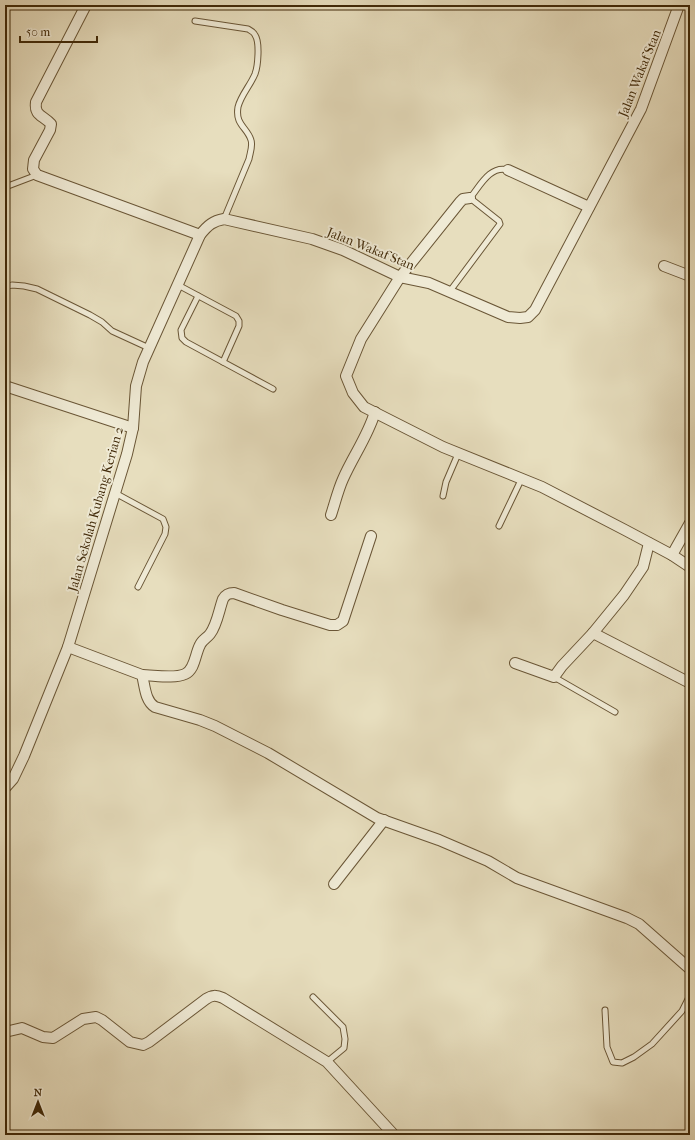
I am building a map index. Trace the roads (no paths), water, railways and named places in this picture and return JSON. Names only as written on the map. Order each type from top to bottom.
[{"type":"street","points":[[85,5],[36,102],[37,112],[51,124],[50,130],[34,160],[33,169],[37,175],[200,235],[208,224],[224,219]]},
{"type":"street","name":"Jalan Wakaf Stan","points":[[224,219],[312,239],[342,250],[400,276],[429,283],[508,318],[528,317],[535,310],[641,109],[677,6]]},
{"type":"street","points":[[508,170],[590,207]]},
{"type":"street","points":[[470,198],[463,199],[460,202],[400,276],[360,339],[346,376],[353,393],[364,406],[443,448],[542,487],[672,555],[690,567]]},
{"type":"street","name":"Jalan Sekolah Kubang Kerian 2","points":[[5,788],[13,779],[24,756],[68,647],[127,454],[133,428],[136,386],[143,362],[200,235]]},
{"type":"street","points":[[664,266],[690,276]]},
{"type":"street","points":[[5,386],[133,428]]},
{"type":"street","points":[[331,515],[342,480],[364,440],[375,412]]},
{"type":"street","points":[[672,555],[690,523]]},
{"type":"street","points":[[68,647],[142,675],[178,676],[185,674],[189,672],[192,667],[201,642],[213,629],[223,599],[229,593],[234,593],[330,625],[337,625],[343,621],[371,536]]},
{"type":"street","points":[[515,663],[554,677],[624,595],[643,567],[649,543]]},
{"type":"street","points":[[593,633],[690,683]]},
{"type":"street","points":[[142,675],[148,699],[150,704],[155,708],[200,720],[222,730],[268,753],[377,818],[439,840],[488,861],[517,878],[627,918],[639,924],[690,969]]},
{"type":"street","points":[[334,884],[384,820]]},
{"type":"street","points":[[5,1032],[22,1028],[43,1037],[53,1038],[83,1019],[96,1017],[130,1042],[143,1045],[206,999],[211,996],[217,996],[223,998],[327,1062],[394,1135]]},
{"type":"lane","points":[[195,21],[248,30],[255,33],[258,40],[257,67],[255,75],[241,99],[238,114],[239,122],[251,140],[251,149],[249,159],[224,219]]},
{"type":"lane","points":[[450,292],[500,224],[498,219],[470,198],[492,172],[502,168],[508,170]]},
{"type":"lane","points":[[8,186],[37,175]]},
{"type":"lane","points":[[178,285],[236,316],[239,321],[239,326],[223,362]]},
{"type":"lane","points":[[5,287],[24,286],[37,289],[90,315],[102,322],[112,331],[149,348]]},
{"type":"lane","points":[[198,296],[181,330],[182,338],[186,342],[273,389]]},
{"type":"lane","points":[[443,496],[446,482],[458,454]]},
{"type":"lane","points":[[499,526],[521,480]]},
{"type":"lane","points":[[115,493],[162,518],[166,527],[165,534],[138,587]]},
{"type":"lane","points":[[554,677],[615,712]]},
{"type":"lane","points":[[606,1010],[606,1047],[613,1062],[622,1063],[634,1057],[652,1044],[682,1011],[690,995]]},
{"type":"lane","points":[[313,997],[343,1027],[345,1032],[344,1048],[327,1062]]}]
